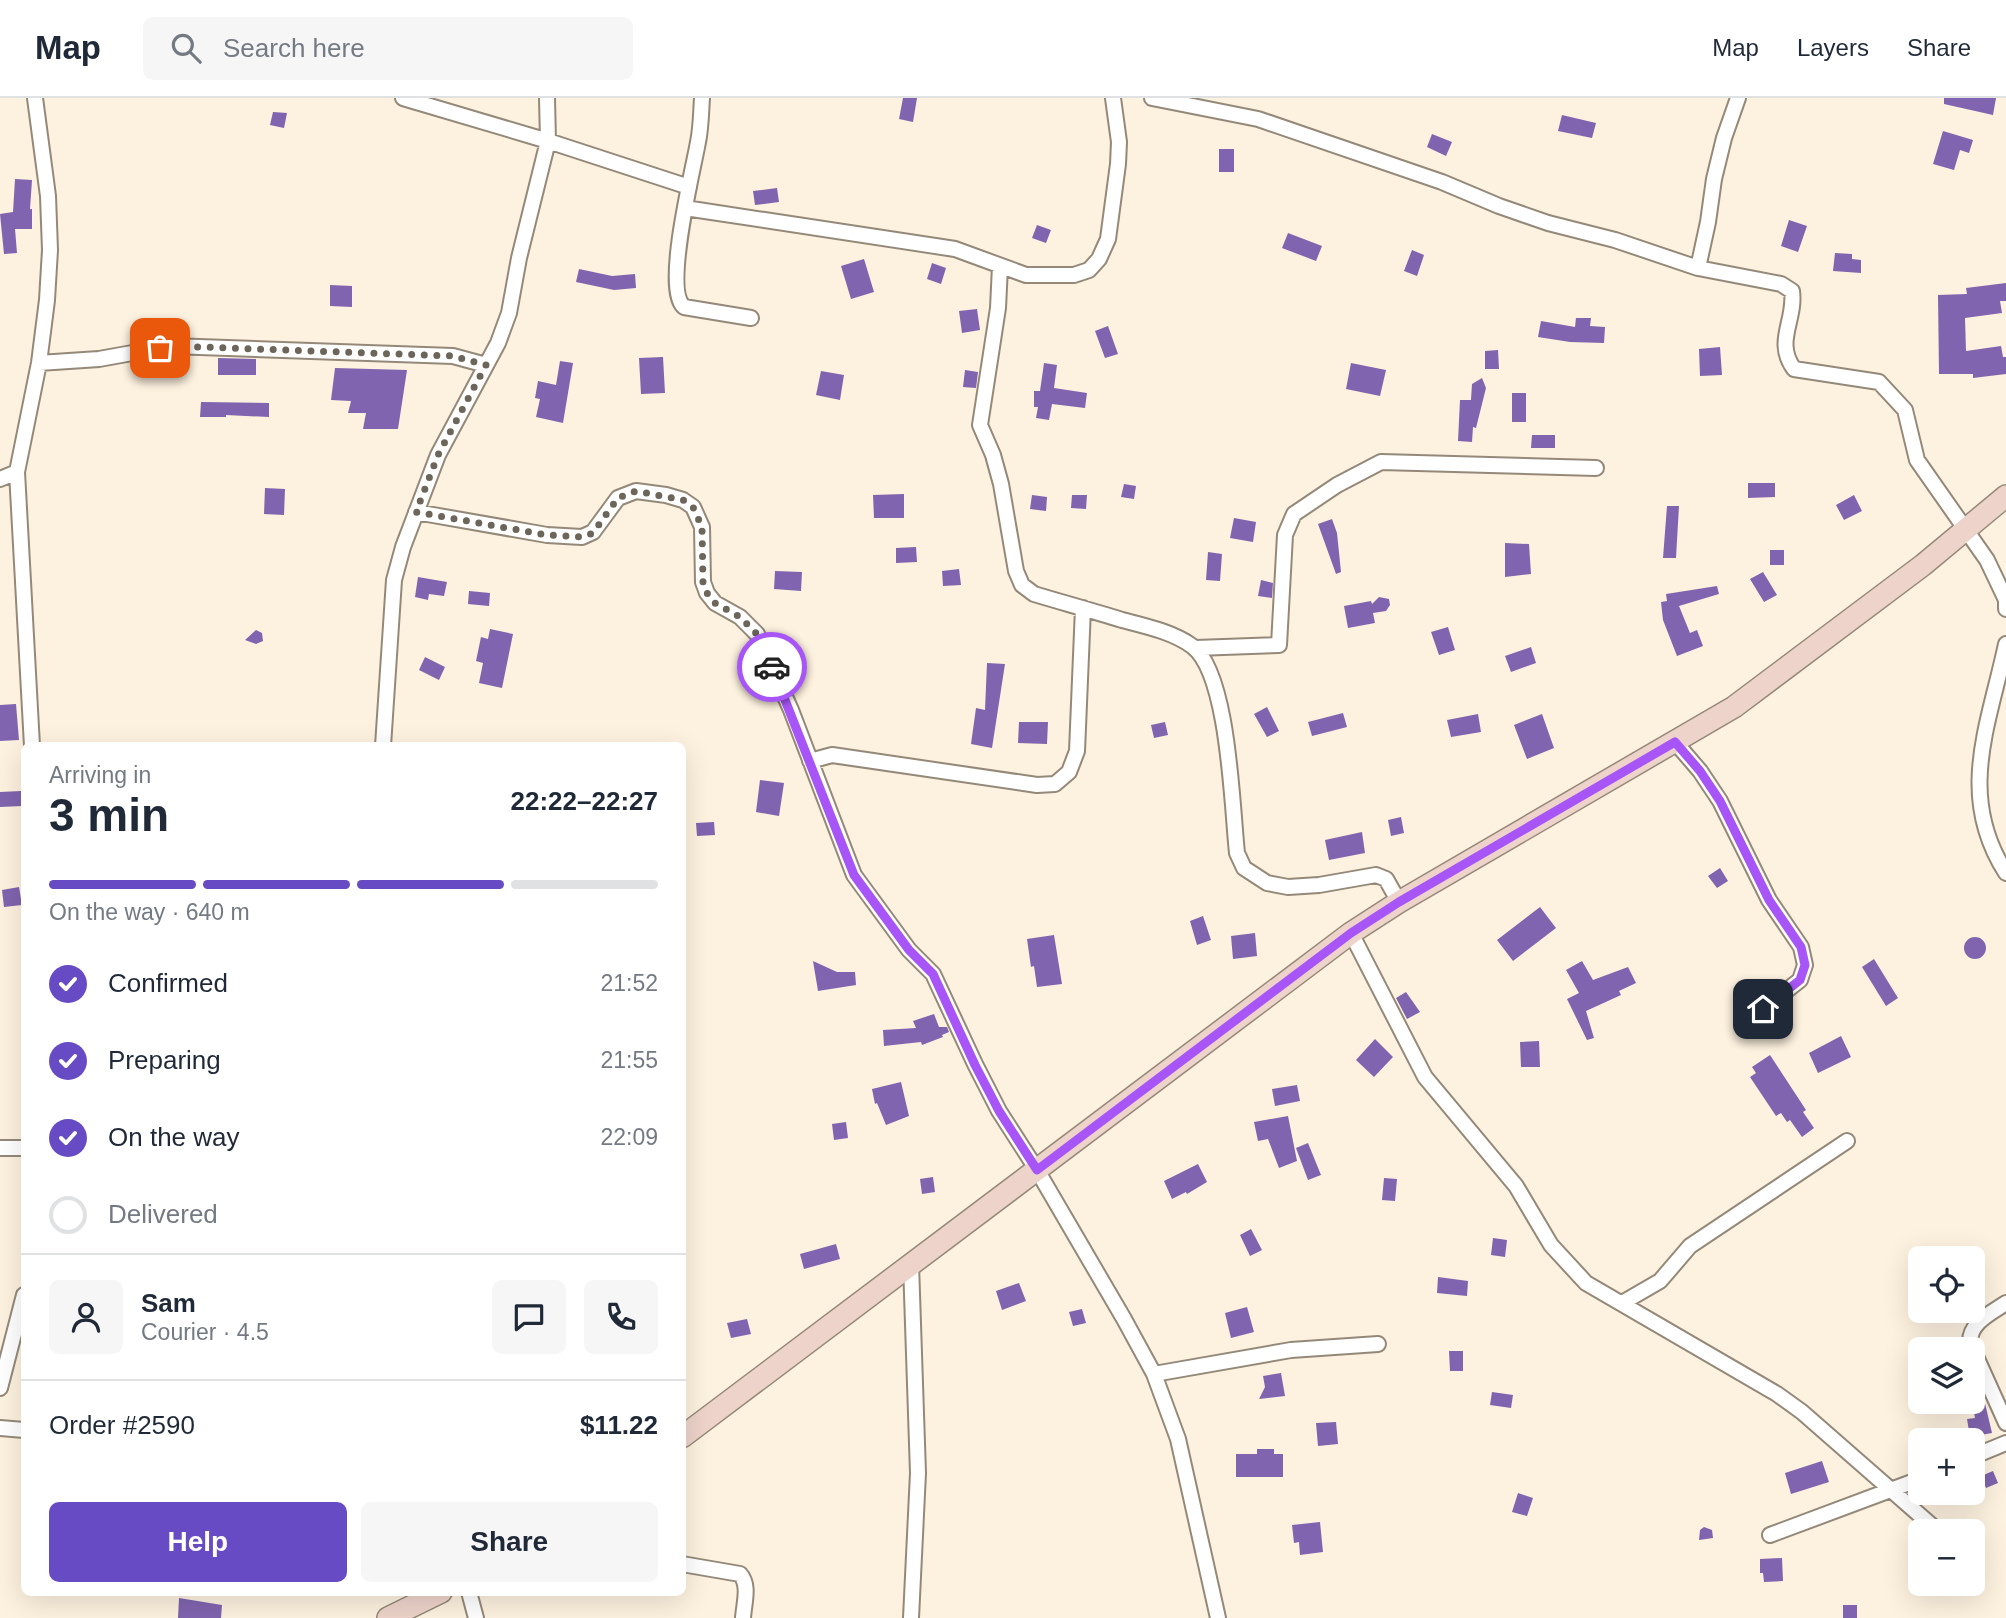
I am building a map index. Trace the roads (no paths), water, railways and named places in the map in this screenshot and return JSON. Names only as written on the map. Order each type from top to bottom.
[{"type":"street","points":[[32,742],[17,472],[39,363],[50,250],[48,196],[35,98]]},
{"type":"street","points":[[403,98],[689,187]]},
{"type":"street","points":[[383,742],[394,580],[438,455],[498,343],[509,313],[519,258],[548,141],[547,98]]},
{"type":"street","points":[[702,98],[699,138],[677,257],[676,295],[684,307],[751,318]]},
{"type":"street","points":[[685,208],[955,249],[1026,275],[1074,275],[1089,270],[1099,259],[1108,239],[1119,142],[1113,98]]},
{"type":"street","points":[[1152,98],[1258,119],[1442,182],[1536,219],[1615,240],[1698,268],[1781,284],[1792,291],[1794,305],[1784,342],[1786,358],[1794,369],[1878,382],[1905,410],[1917,460],[1987,561],[2006,600],[2006,609]]},
{"type":"street","points":[[1698,268],[1714,179],[1738,98]]},
{"type":"street","points":[[1000,266],[994,342],[980,425],[993,455],[1001,484],[1016,571],[1022,585],[1034,594],[1148,627],[1196,648],[1206,664],[1214,686],[1226,733],[1237,853],[1244,868],[1267,883],[1288,887],[1319,885],[1376,875],[1386,879],[1399,902]]},
{"type":"street","points":[[39,363],[99,359],[172,346],[453,356],[486,365]]},
{"type":"street","points":[[1196,648],[1279,645],[1285,535],[1294,514],[1337,485],[1381,462],[1596,468]]},
{"type":"street","points":[[0,479],[17,472]]},
{"type":"street","points":[[416,512],[547,535],[582,537],[593,533],[618,498],[636,491],[683,500],[693,507],[702,527],[703,582],[707,593],[715,603],[740,617],[757,634],[791,710],[854,875],[909,950],[933,974],[999,1111],[1037,1170],[1154,1374],[1178,1439],[1219,1618]]},
{"type":"street","points":[[686,1434],[1351,933],[1399,902],[1734,708],[2006,496]]},
{"type":"street","points":[[810,761],[832,755],[1037,785],[1055,784],[1069,772],[1077,751],[1083,608]]},
{"type":"street","points":[[2006,644],[1985,723],[1979,770],[1984,830],[2006,873]]},
{"type":"street","points":[[1675,742],[1700,771],[1720,801],[1769,900],[1801,947],[1805,965],[1800,980],[1763,1009]]},
{"type":"street","points":[[1351,933],[1425,1077],[1516,1186],[1551,1245],[1586,1283],[1777,1394],[1802,1412],[1925,1519]]},
{"type":"street","points":[[1622,1303],[1660,1281],[1690,1246],[1847,1141]]},
{"type":"street","points":[[0,1148],[21,1148]]},
{"type":"street","points":[[911,1264],[918,1473],[911,1618]]},
{"type":"street","points":[[2006,1303],[1974,1325],[1970,1336],[1970,1343],[2006,1423]]},
{"type":"street","points":[[0,1388],[21,1307]]},
{"type":"street","points":[[0,1355],[12,1344]]},
{"type":"street","points":[[1154,1374],[1291,1350],[1377,1344]]},
{"type":"street","points":[[0,1428],[21,1430]]},
{"type":"street","points":[[1985,1452],[2006,1443]]},
{"type":"street","points":[[1770,1535],[1908,1484]]},
{"type":"street","points":[[686,1564],[740,1573],[746,1587],[743,1618]]},
{"type":"street","points":[[388,1618],[433,1596]]},
{"type":"street","points":[[470,1596],[476,1618]]}]
